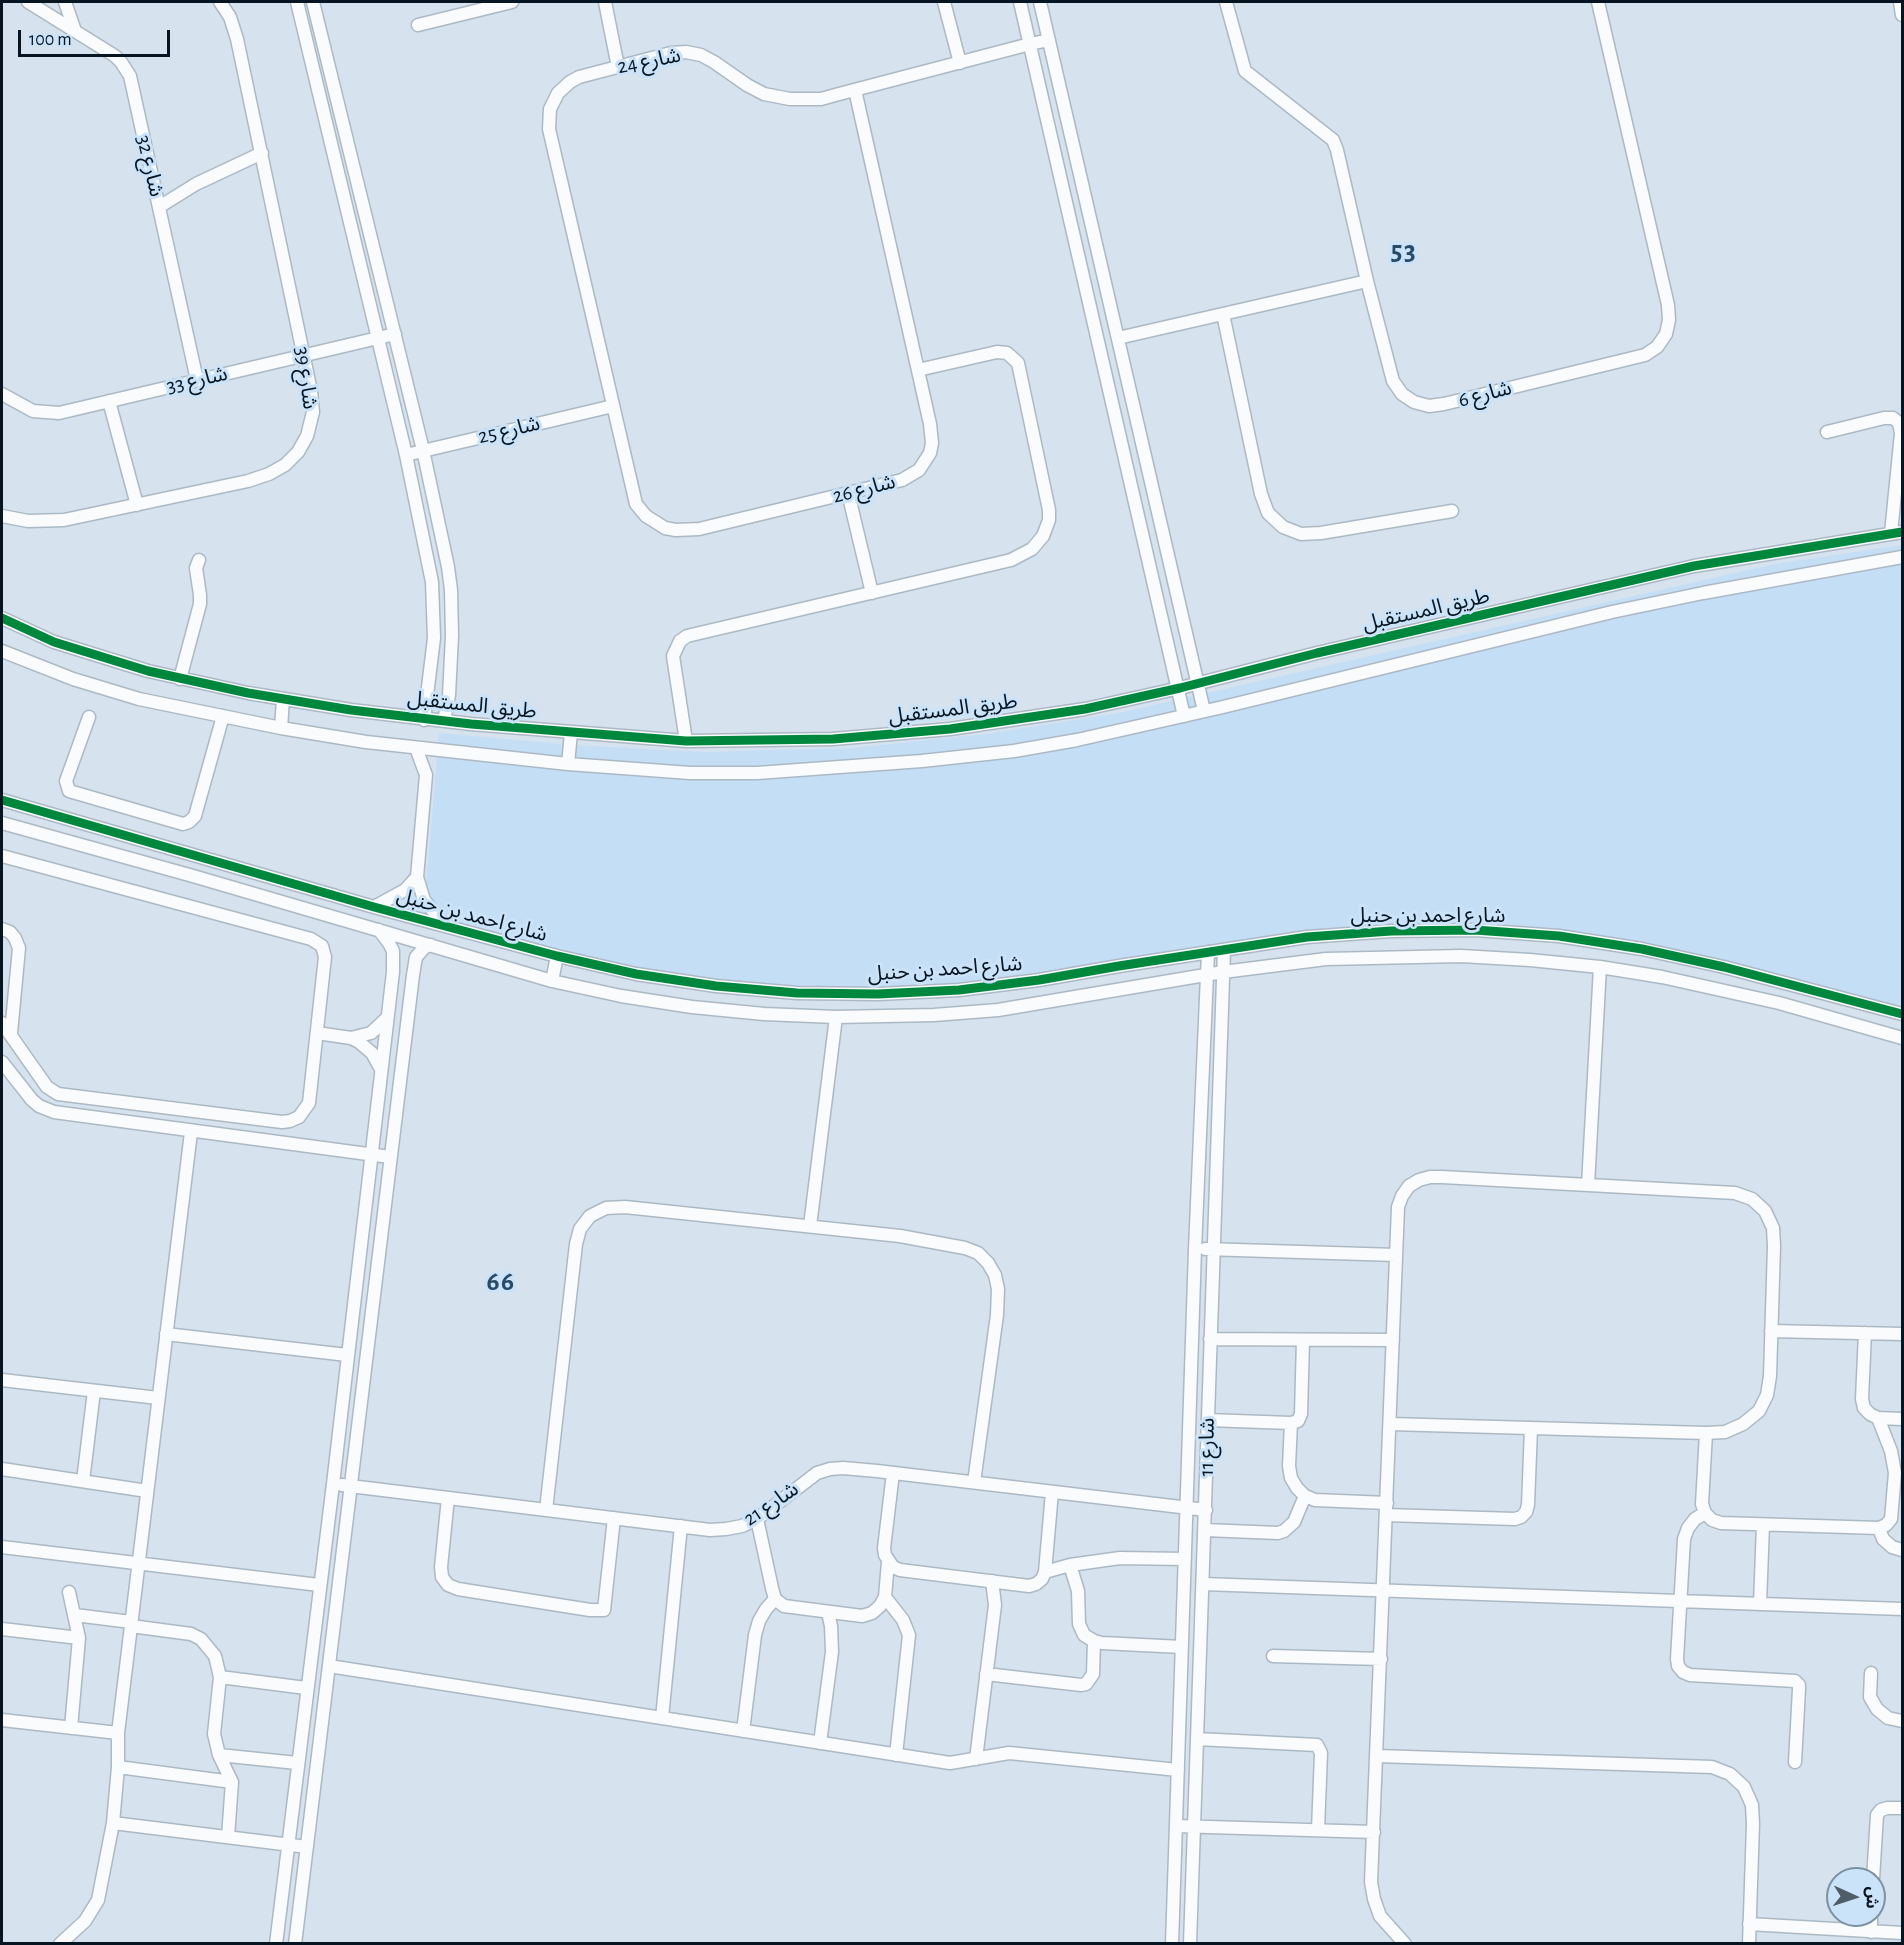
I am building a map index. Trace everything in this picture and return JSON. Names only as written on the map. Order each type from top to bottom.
[{"type":"street","name":"شارع 32","points":[[28,2],[115,56],[126,68],[132,84],[197,380]]},
{"type":"street","points":[[65,2],[75,31]]},
{"type":"street","name":"شارع 39","points":[[2,516],[28,521],[51,521],[137,505],[260,477],[277,470],[292,459],[307,436],[312,419],[313,401],[304,355],[237,39],[230,17],[220,2]]},
{"type":"street","points":[[297,2],[406,455],[432,582],[434,648],[424,720]]},
{"type":"street","points":[[313,2],[423,450],[452,590],[450,681],[444,721]]},
{"type":"street","points":[[418,25],[512,2]]},
{"type":"street","points":[[605,2],[618,67]]},
{"type":"street","points":[[944,2],[960,63]]},
{"type":"street","points":[[1020,2],[1180,688],[1184,716]]},
{"type":"street","points":[[1040,2],[1204,711]]},
{"type":"street","name":"شارع 6","points":[[1226,2],[1245,71],[1333,140],[1393,381],[1402,394],[1414,402],[1429,406],[1645,355],[1657,347],[1666,334],[1670,320],[1668,305],[1598,2]]},
{"type":"street","points":[[1900,2],[1902,15]]},
{"type":"street","name":"شارع 24","points":[[613,406],[552,149],[548,122],[553,101],[570,82],[579,77],[686,52],[700,55],[714,62],[747,86],[764,94],[783,99],[821,99],[1049,40]]},
{"type":"street","name":"شارع 26","points":[[613,406],[636,504],[646,516],[665,528],[676,530],[699,529],[902,480],[919,470],[926,462],[930,453],[932,432],[855,90]]},
{"type":"street","points":[[159,207],[196,184],[262,153]]},
{"type":"street","points":[[1118,338],[1367,281]]},
{"type":"street","points":[[1092,309],[1110,304]]},
{"type":"street","points":[[1223,314],[1261,494],[1268,513],[1283,527],[1301,534],[1321,533],[1452,511]]},
{"type":"street","name":"شارع 33","points":[[2,394],[25,408],[42,413],[59,413],[395,334]]},
{"type":"street","points":[[686,741],[673,656],[680,641],[687,636],[1018,558],[1038,543],[1049,520],[1047,496],[1018,363],[1007,353],[997,352],[918,370]]},
{"type":"street","points":[[109,401],[137,505]]},
{"type":"street","name":"شارع 25","points":[[406,455],[613,406]]},
{"type":"street","points":[[1827,432],[1884,418],[1893,418],[1899,423],[1901,440],[1897,532]]},
{"type":"street","points":[[848,493],[872,593]]},
{"type":"street","name":"طريق المستقبل","points":[[2,618],[54,642],[180,679],[283,699],[424,720],[686,741],[823,740],[950,729],[1085,710],[1694,566],[1897,532]]},
{"type":"street","points":[[2,651],[73,679],[139,699],[281,728],[416,748],[568,764],[690,773],[757,773],[831,769],[1014,751],[1077,740],[1612,612],[1902,557]]},
{"type":"street","points":[[180,679],[198,614],[201,595],[196,568],[199,560]]},
{"type":"street","points":[[281,728],[283,699]]},
{"type":"street","points":[[89,717],[66,781],[69,791],[183,824],[195,816],[223,716]]},
{"type":"street","points":[[568,764],[571,733]]},
{"type":"street","points":[[416,748],[426,775],[417,878],[424,900],[447,927]]},
{"type":"street","points":[[426,775],[443,751]]},
{"type":"street","name":"شارع احمد بن حنبل","points":[[2,800],[374,907],[557,956],[636,974],[716,986],[797,993],[878,994],[958,990],[1039,980],[1307,937],[1391,931],[1475,930],[1558,936],[1642,948],[1902,1014]]},
{"type":"street","name":"شارع احمد بن حنبل","points":[[2,823],[378,929],[552,981],[621,996],[692,1007],[764,1014],[836,1017],[934,1015],[998,1010],[1223,972],[1326,959],[1413,956],[1530,960],[1600,967],[1721,989],[1902,1038]]},
{"type":"street","points":[[2,856],[317,941],[322,946],[325,957],[309,1103],[299,1118],[282,1122],[58,1094],[47,1088],[2,1023]]},
{"type":"street","points":[[193,876],[199,857]]},
{"type":"street","points":[[374,907],[398,895],[417,878]]},
{"type":"street","points":[[2,929],[10,932],[18,948],[11,1033]]},
{"type":"street","points":[[276,1944],[393,972],[393,951],[378,929]]},
{"type":"street","points":[[296,1944],[413,975],[416,957],[425,947],[431,945]]},
{"type":"street","name":"شارع 11","points":[[1190,1944],[1224,950]]},
{"type":"street","name":"شارع 11","points":[[1172,1944],[1195,1249],[1208,952]]},
{"type":"street","points":[[552,981],[557,956]]},
{"type":"street","points":[[1588,1185],[1600,967]]},
{"type":"street","points":[[393,972],[413,975]]},
{"type":"street","points":[[1205,1014],[1214,1011],[1222,1014]]},
{"type":"street","points":[[810,1226],[836,1017]]},
{"type":"street","points":[[351,1038],[371,1032],[387,1018]]},
{"type":"street","points":[[317,1033],[351,1038],[366,1047],[381,1069]]},
{"type":"street","points":[[2,1062],[32,1100],[46,1110],[390,1157]]},
{"type":"street","points":[[60,1944],[85,1921],[94,1907],[100,1893],[113,1823],[118,1767],[118,1733],[190,1131]]},
{"type":"street","points":[[1390,1424],[1706,1432],[1725,1431],[1743,1424],[1759,1411],[1767,1395],[1770,1376],[1773,1228],[1765,1211],[1752,1199],[1735,1193],[1431,1177],[1409,1186],[1402,1196],[1398,1207],[1371,1882],[1380,1916],[1405,1943]]},
{"type":"street","points":[[546,1510],[576,1244],[580,1229],[590,1216],[606,1208],[625,1207],[900,1236],[965,1248],[978,1253],[995,1275],[998,1289],[997,1315],[974,1482]]},
{"type":"street","points":[[1195,1249],[1396,1255]]},
{"type":"street","points":[[1771,1331],[1902,1334]]},
{"type":"street","points":[[1865,1333],[1862,1399],[1864,1407],[1878,1418],[1902,1419]]},
{"type":"street","points":[[166,1334],[347,1355]]},
{"type":"street","points":[[1210,1340],[1393,1340]]},
{"type":"street","points":[[1208,1420],[1291,1423],[1298,1421],[1301,1414],[1304,1340]]},
{"type":"street","points":[[2,1380],[158,1398]]},
{"type":"street","points":[[83,1481],[94,1391]]},
{"type":"street","points":[[1706,1432],[1702,1504],[1705,1513],[1712,1520],[1721,1523],[1879,1528],[1891,1520],[1894,1473],[1891,1451],[1878,1418]]},
{"type":"street","points":[[1291,1423],[1289,1466],[1291,1478],[1305,1496],[1315,1500],[1387,1509],[1515,1519],[1526,1512],[1528,1506],[1531,1428]]},
{"type":"street","name":"شارع 21","points":[[333,1484],[681,1526],[726,1529],[742,1526],[757,1519],[817,1473],[843,1468],[1206,1510]]},
{"type":"street","points":[[2,1469],[147,1491]]},
{"type":"street","points":[[757,1519],[775,1599],[784,1606],[794,1609],[862,1616],[872,1613],[885,1597],[888,1562],[884,1548],[893,1473]]},
{"type":"street","points":[[888,1562],[900,1570],[1029,1586],[1036,1584],[1045,1572],[1052,1492]]},
{"type":"street","points":[[1205,1530],[1278,1533],[1284,1531],[1294,1522],[1305,1496]]},
{"type":"street","points":[[448,1498],[441,1567],[442,1577],[448,1586],[590,1610],[604,1610],[614,1518]]},
{"type":"street","points":[[1705,1513],[1695,1519],[1684,1539],[1678,1666],[1690,1675],[1791,1680],[1799,1685],[1795,1762]]},
{"type":"street","points":[[1760,1604],[1763,1525]]},
{"type":"street","points":[[662,1718],[681,1526]]},
{"type":"street","points":[[1879,1528],[1883,1539],[1892,1547],[1902,1550]]},
{"type":"street","points":[[2,1547],[319,1585]]},
{"type":"street","points":[[1045,1572],[1070,1565],[1120,1558],[1185,1559]]},
{"type":"street","points":[[1070,1565],[1078,1591],[1079,1624],[1084,1635],[1094,1641],[1182,1647]]},
{"type":"street","points":[[976,1759],[995,1605],[992,1581]]},
{"type":"street","points":[[1203,1584],[1902,1609]]},
{"type":"street","points":[[69,1592],[79,1638],[71,1728]]},
{"type":"street","points":[[885,1597],[903,1620],[909,1635],[896,1755]]},
{"type":"street","points":[[743,1731],[755,1635],[762,1615],[775,1599]]},
{"type":"street","points":[[820,1743],[832,1652],[832,1632],[828,1613]]},
{"type":"street","points":[[75,1615],[191,1634],[201,1639],[215,1656],[220,1677],[214,1734],[219,1755],[232,1782],[228,1837]]},
{"type":"street","points":[[2,1629],[79,1638]]},
{"type":"street","points":[[986,1674],[1086,1684],[1093,1674],[1094,1641]]},
{"type":"street","points":[[1273,1656],[1381,1659]]},
{"type":"street","points":[[329,1666],[950,1763],[1008,1753],[1178,1770]]},
{"type":"street","points":[[1871,1673],[1870,1697],[1876,1709],[1888,1718],[1902,1721]]},
{"type":"street","points":[[220,1677],[306,1688]]},
{"type":"street","points":[[2,1720],[118,1733]]},
{"type":"street","points":[[1197,1739],[1317,1745],[1321,1753],[1318,1830]]},
{"type":"street","points":[[219,1755],[297,1763]]},
{"type":"street","points":[[1377,1756],[1712,1767],[1730,1774],[1744,1787],[1752,1805],[1749,1944]]},
{"type":"street","points":[[118,1767],[232,1782]]},
{"type":"street","points":[[1874,1867],[1877,1815],[1881,1810],[1887,1808],[1902,1808]]},
{"type":"street","points":[[113,1823],[307,1847]]},
{"type":"street","points":[[1176,1826],[1374,1832]]},
{"type":"street","points":[[1749,1924],[1902,1933]]},
{"type":"street","points":[[1871,1927],[1871,1932]]},
{"type":"shaded area","points":[[1902,545],[1902,1010],[1641,952],[1559,941],[1475,934],[1390,935],[1306,941],[958,993],[715,988],[423,924],[439,733],[572,745],[705,752],[852,748],[986,734],[1119,713],[1775,564]]},
{"type":"cycle path","points":[[2,618],[54,642],[148,671],[248,693],[351,710],[471,724],[686,741],[833,739],[950,729],[1085,709],[1694,566],[1902,532]]},
{"type":"cycle path","points":[[2,800],[374,907],[557,956],[636,974],[716,986],[797,993],[878,994],[959,990],[1039,980],[1307,937],[1391,931],[1475,930],[1559,936],[1642,949],[1724,967],[1902,1014]]},
{"type":"district","name":"53","points":[[1404,251]]},
{"type":"district","name":"66","points":[[501,1282]]}]
